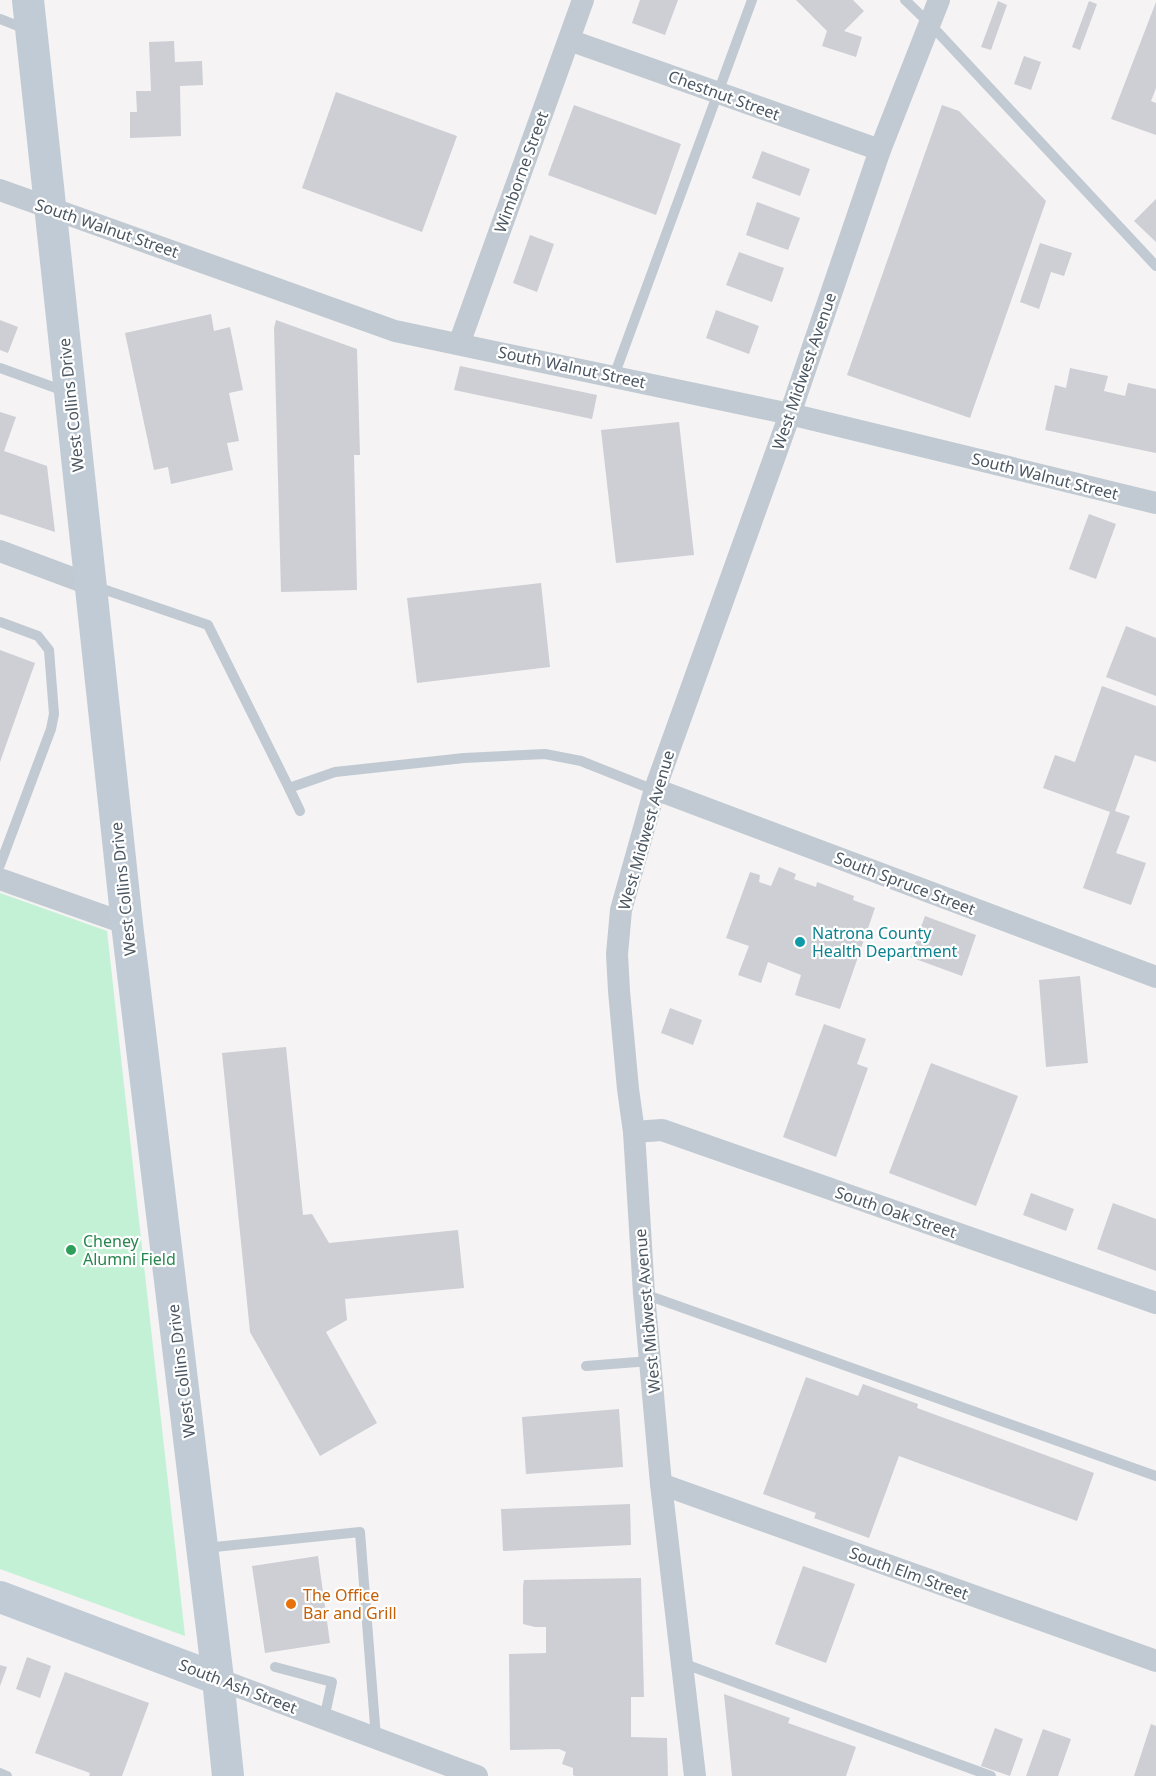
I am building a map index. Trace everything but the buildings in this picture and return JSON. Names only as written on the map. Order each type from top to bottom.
[{"type":"main road","name":"West Collins Drive","points":[[28,0],[127,924],[228,1776]]},
{"type":"main road","name":"South Ash Street","points":[[0,1597],[218,1679]]},
{"type":"street","name":"Wimborne Street","points":[[459,344],[583,0]]},
{"type":"street","name":"West Midwest Avenue","points":[[695,1776],[661,1484],[644,1294],[634,1132],[627,1089],[617,954],[624,899],[655,789],[790,414],[880,150],[939,0]]},
{"type":"street","name":"Chestnut Street","points":[[569,40],[880,150]]},
{"type":"street","name":"South Walnut Street","points":[[0,190],[264,282],[395,331],[790,414],[1156,503]]},
{"type":"street","points":[[0,551],[91,585]]},
{"type":"street","name":"South Spruce Street","points":[[655,789],[1156,977]]},
{"type":"street","points":[[0,879],[127,924]]},
{"type":"street","name":"South Oak Street","points":[[634,1132],[662,1130],[1156,1303]]},
{"type":"street","name":"South Elm Street","points":[[661,1484],[1156,1661]]},
{"type":"street","name":"South Ash Street","points":[[218,1679],[477,1776]]},
{"type":"lane","points":[[614,376],[752,0]]},
{"type":"lane","points":[[905,0],[1156,266]]},
{"type":"lane","points":[[0,19],[31,31]]},
{"type":"lane","points":[[0,368],[70,393]]},
{"type":"lane","points":[[91,585],[208,625],[300,811]]},
{"type":"lane","points":[[0,622],[38,636],[49,650],[54,714],[51,729],[0,865]]},
{"type":"lane","points":[[290,789],[335,772],[464,758],[545,754],[581,761],[655,789]]},
{"type":"lane","points":[[644,1294],[1156,1476]]},
{"type":"lane","points":[[586,1366],[650,1361]]},
{"type":"lane","points":[[202,1548],[360,1532],[376,1738]]},
{"type":"lane","points":[[682,1663],[991,1776]]},
{"type":"lane","points":[[275,1667],[332,1682],[324,1719]]},
{"type":"lane","points":[[0,1773],[7,1776]]},
{"type":"green space","name":"Cheney Alumni Field","points":[[0,893],[107,931],[185,1636],[0,1569]]},
{"type":"place","name":"Natrona County Health Department","points":[[800,942]]},
{"type":"place","name":"Cheney Alumni Field","points":[[71,1250]]},
{"type":"place","name":"The Office Bar and Grill","points":[[291,1604]]}]
